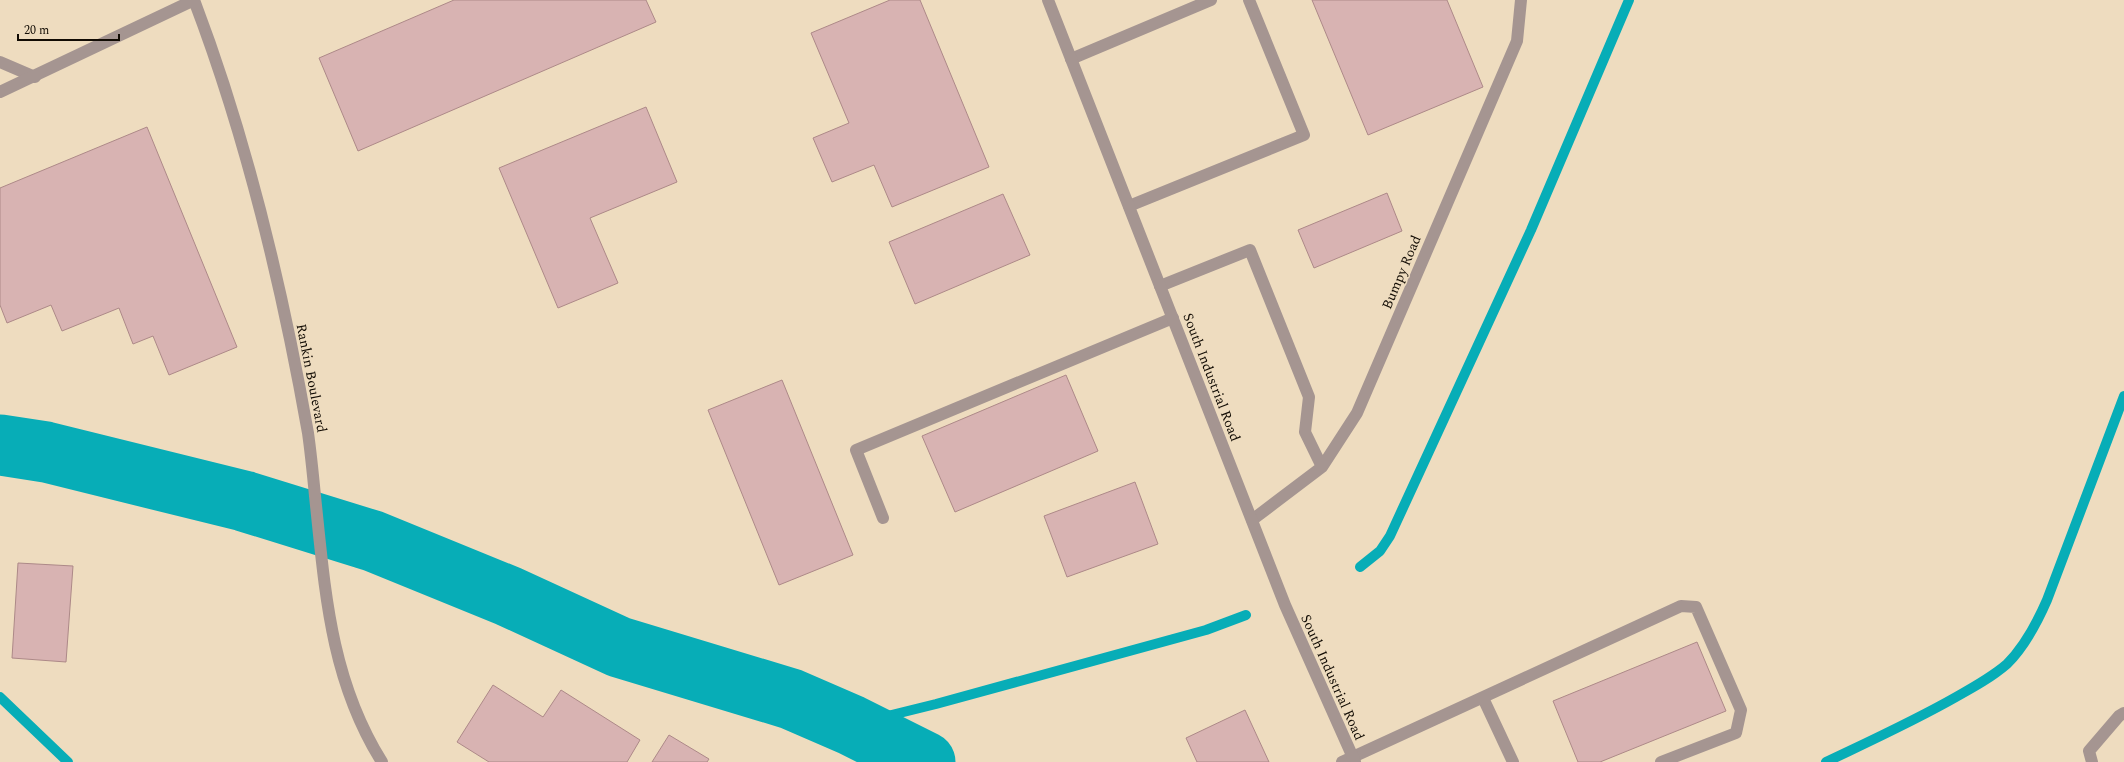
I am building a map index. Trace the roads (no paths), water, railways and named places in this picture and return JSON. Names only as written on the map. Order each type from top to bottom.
[{"type":"street","points":[[0,92],[35,77],[194,0]]},
{"type":"street","name":"Rankin Boulevard","points":[[194,0],[225,89],[265,229],[298,374],[309,438],[325,594],[335,646],[349,698],[371,745],[382,762]]},
{"type":"street","name":"South Industrial Road","points":[[1048,0],[1285,605],[1349,761]]},
{"type":"street","points":[[1071,59],[1211,0]]},
{"type":"street","points":[[1129,206],[1304,135],[1249,0]]},
{"type":"street","name":"Bumpy Road","points":[[1252,520],[1322,467],[1357,413],[1516,41],[1520,0]]},
{"type":"street","points":[[0,62],[35,77]]},
{"type":"street","points":[[1160,286],[1250,250],[1309,397],[1305,432],[1322,467]]},
{"type":"street","points":[[884,518],[856,450],[1173,318]]},
{"type":"street","points":[[1349,761],[1681,606],[1696,607],[1741,710],[1736,733],[1661,762]]},
{"type":"street","points":[[1483,698],[1513,762]]},
{"type":"street","points":[[2092,762],[2088,751],[2118,716],[2124,712]]},
{"type":"waterway","points":[[1360,567],[1380,551],[1390,536],[1531,230],[1629,0]]},
{"type":"waterway","points":[[1826,762],[1908,723],[1983,682],[2007,664],[2019,650],[2030,634],[2047,600],[2124,396]]},
{"type":"waterway","points":[[0,445],[46,452],[244,501],[373,541],[508,596],[619,647],[791,699],[851,725],[925,762]]},
{"type":"waterway","points":[[851,725],[936,704],[1206,630],[1246,615]]},
{"type":"waterway","points":[[0,697],[68,762]]}]
